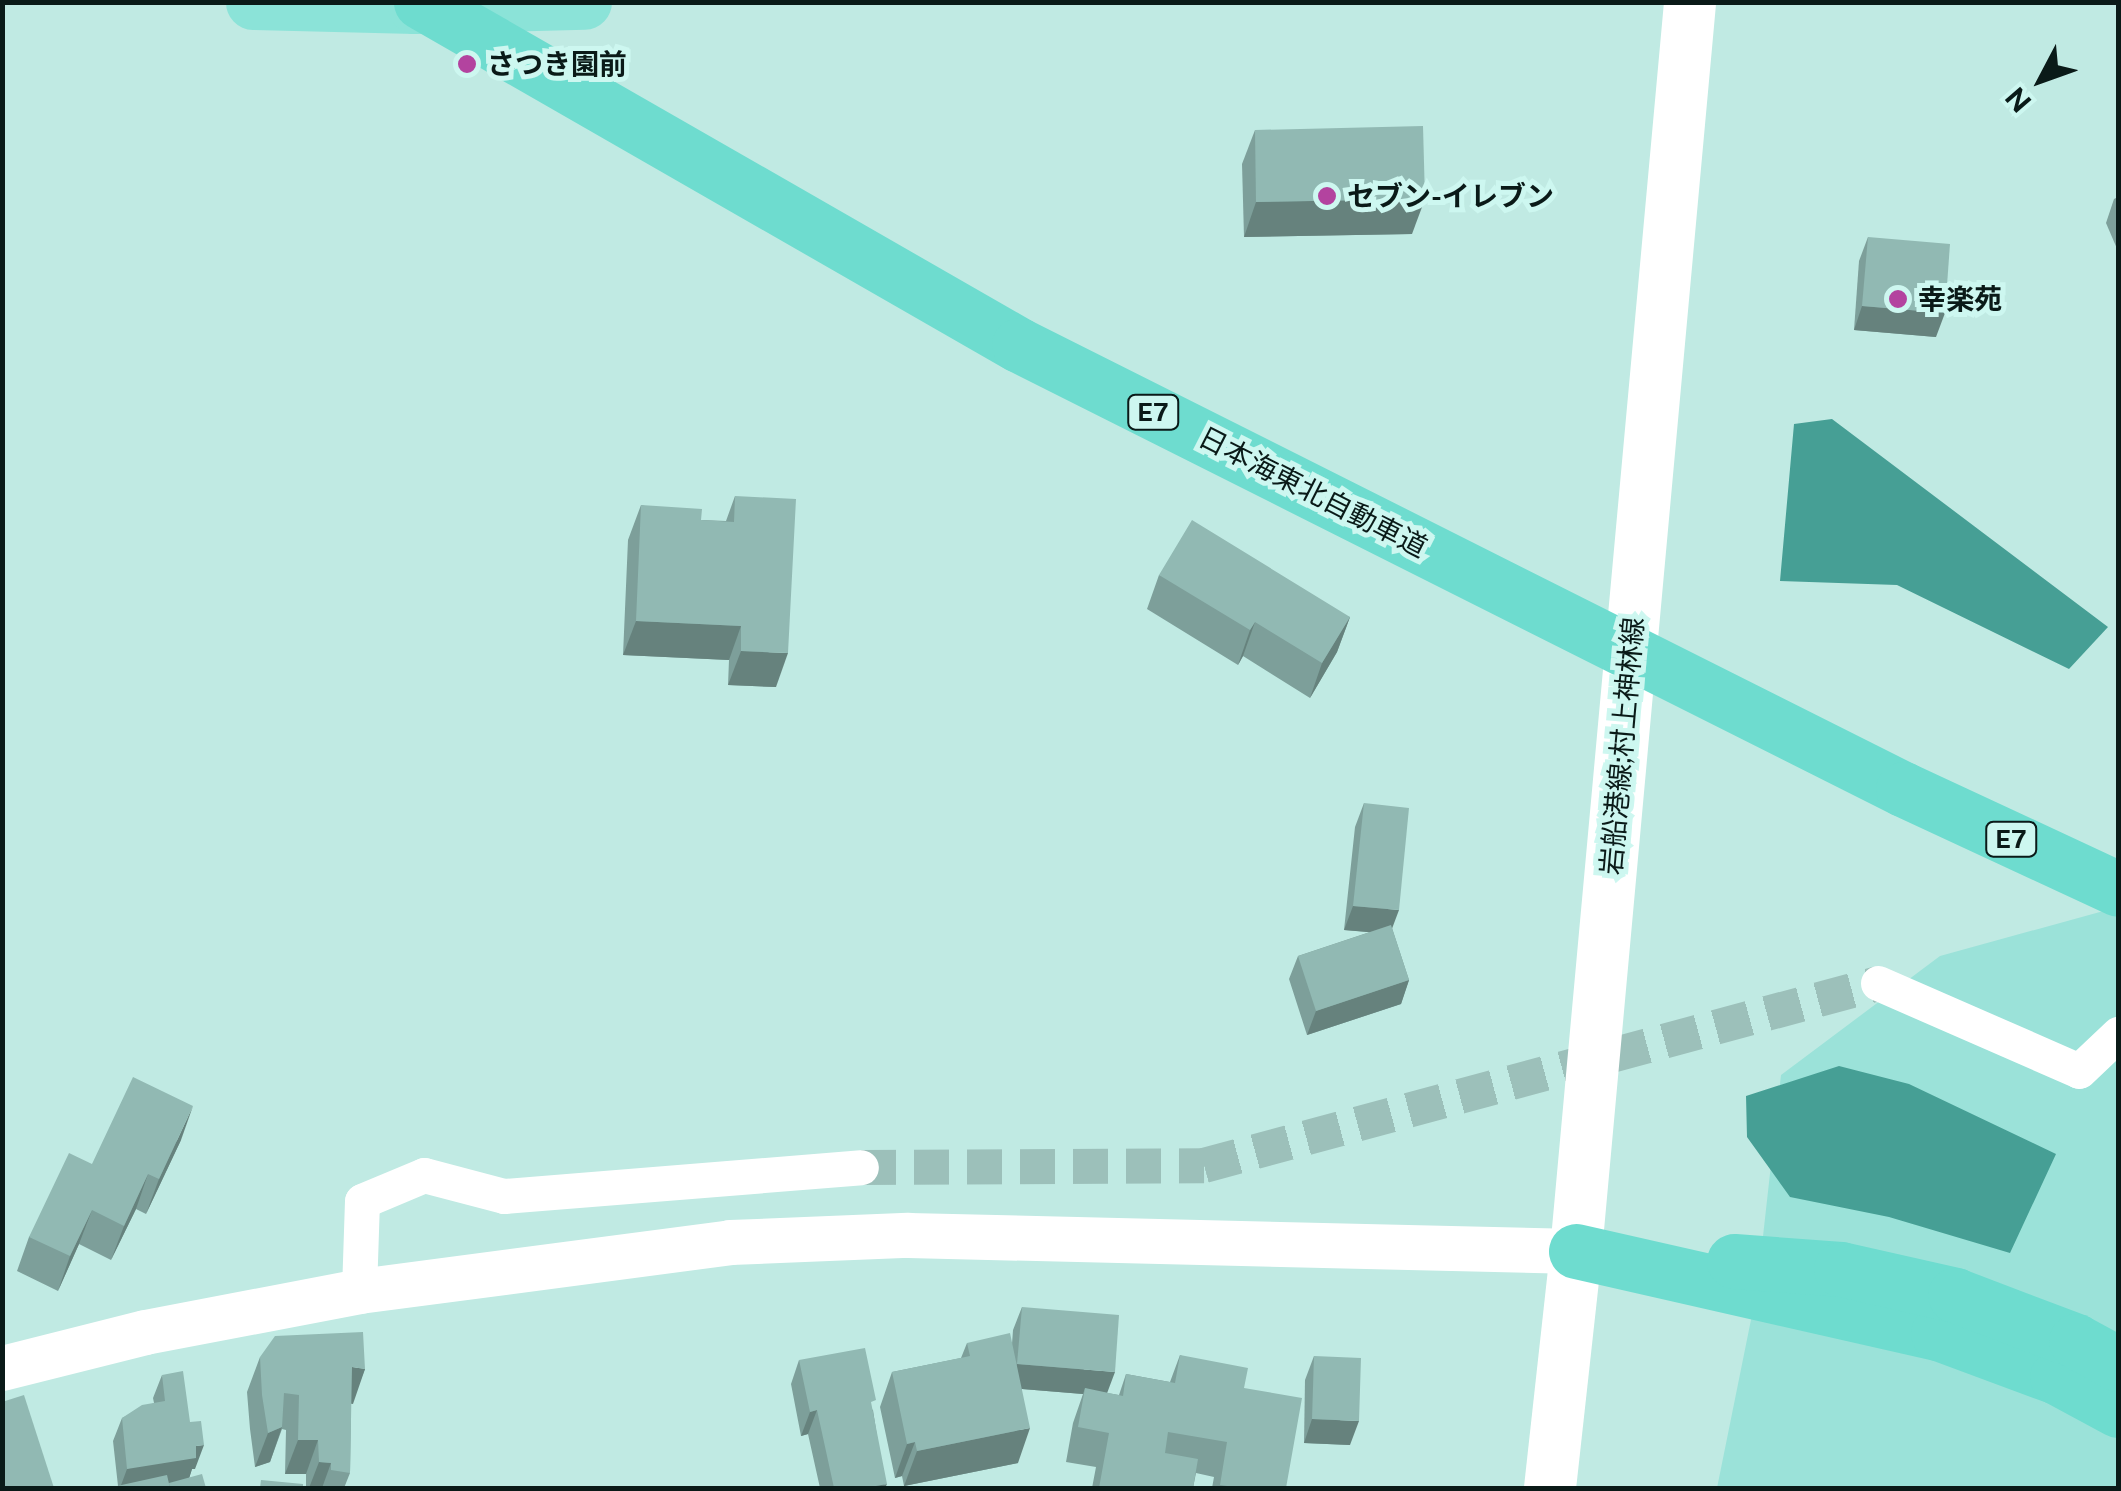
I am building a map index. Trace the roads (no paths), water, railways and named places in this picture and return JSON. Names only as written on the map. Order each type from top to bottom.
[{"type":"highway","points":[[253,2],[416,6],[584,2]]},
{"type":"highway","name":"日本海東北自動車道","points":[[421,2],[1019,345],[1903,789],[2118,889]]},
{"type":"highway","points":[[1576,1251],[1841,1268],[1955,1295],[2076,1341],[2118,1364]]},
{"type":"highway","points":[[1576,1251],[1938,1334],[2056,1377],[2118,1410]]},
{"type":"main road","name":"岩船港線;村上神林線","points":[[1550,1488],[1576,1251],[1690,2]]},
{"type":"street","points":[[1878,983],[2080,1071],[2118,1034]]},
{"type":"street","points":[[359,1291],[362,1201],[424,1175],[504,1196],[862,1168]]},
{"type":"street","points":[[2,1368],[145,1332],[359,1291],[730,1242],[908,1235],[1576,1251]]},
{"type":"tunnel","points":[[861,1167],[1204,1165],[1878,983]]},
{"type":"place","name":"さつき園前","points":[[467,64]]},
{"type":"place","name":"セブン-イレブン","points":[[1327,196]]},
{"type":"place","name":"幸楽苑","points":[[1898,299]]}]
